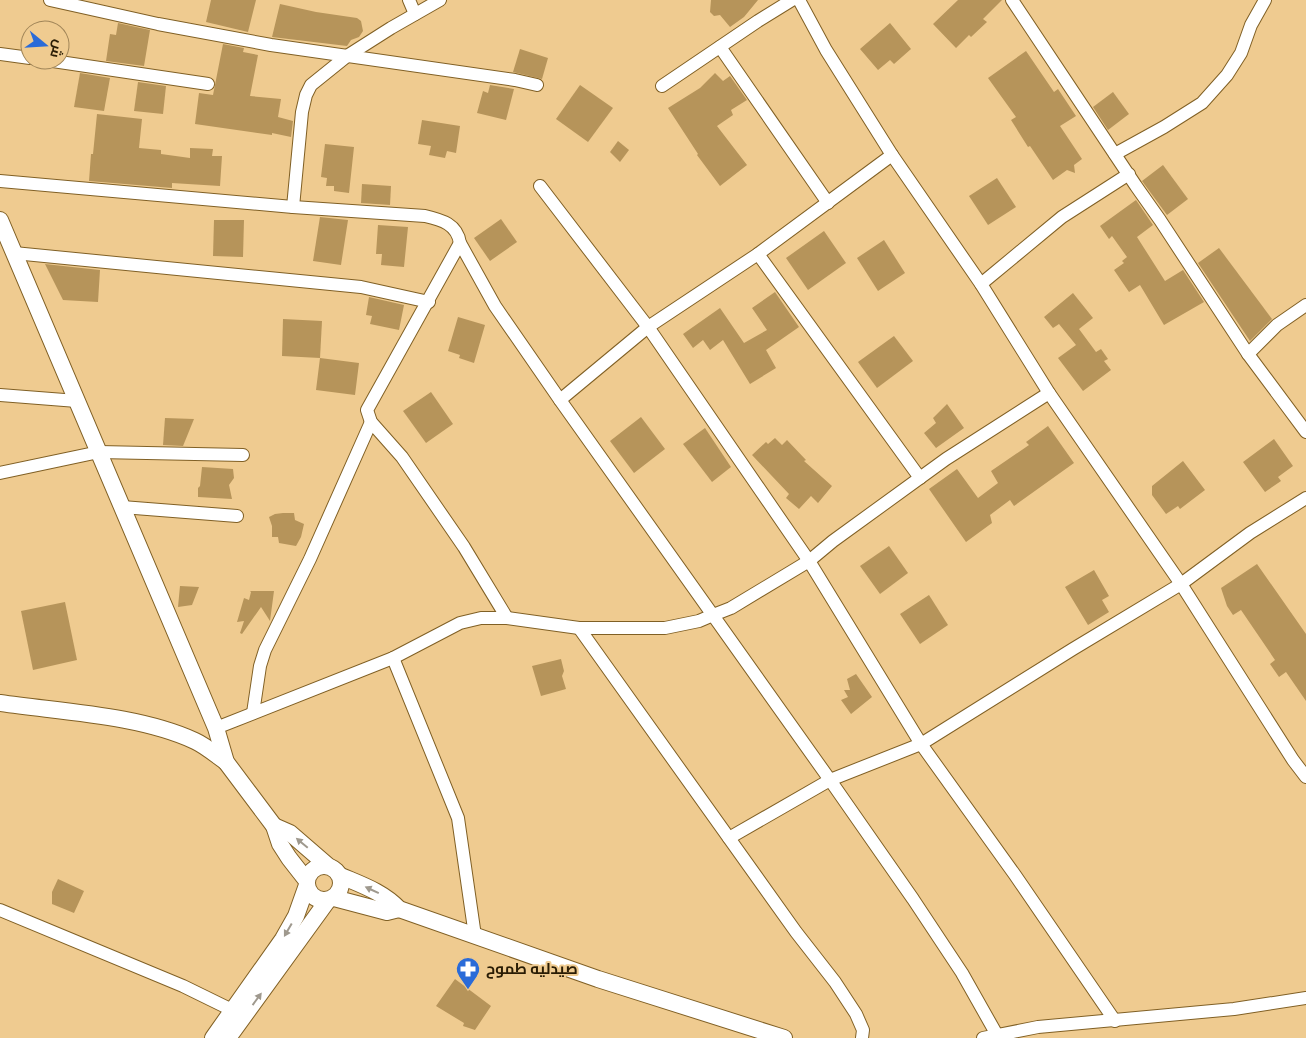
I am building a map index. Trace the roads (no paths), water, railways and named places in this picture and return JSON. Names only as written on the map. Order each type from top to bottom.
[{"type":"street","points":[[50,0],[158,24],[271,45],[515,80],[537,85]]},
{"type":"street","points":[[409,0],[415,14]]},
{"type":"street","points":[[293,207],[302,112],[311,86],[347,56],[440,0]]},
{"type":"street","points":[[662,86],[792,0]]},
{"type":"street","points":[[799,0],[826,50],[892,155],[981,284],[1049,393],[1181,584],[1293,760],[1306,777]]},
{"type":"street","points":[[1012,0],[1248,354],[1306,432]]},
{"type":"street","points":[[1114,154],[1164,127],[1202,103],[1227,75],[1241,52],[1251,25],[1265,0]]},
{"type":"street","points":[[720,47],[828,202]]},
{"type":"street","points":[[0,54],[20,57]]},
{"type":"street","points":[[70,64],[208,84]]},
{"type":"street","points":[[560,400],[648,327],[758,254],[892,155]]},
{"type":"street","points":[[981,284],[1062,217],[1129,174]]},
{"type":"street","points":[[0,181],[293,207],[425,216],[444,221],[453,227],[495,306],[649,528],[830,780],[912,899],[962,973],[997,1035]]},
{"type":"street","points":[[540,186],[648,327],[809,561],[921,744],[1115,1021]]},
{"type":"street","points":[[0,220],[216,728],[226,762]]},
{"type":"street","points":[[460,243],[429,302],[367,410],[371,422],[402,457],[464,547],[507,618]]},
{"type":"street","points":[[14,253],[361,288],[429,302]]},
{"type":"street","points":[[758,254],[920,478]]},
{"type":"street","points":[[1248,354],[1277,325],[1306,305]]},
{"type":"street","points":[[216,728],[394,658],[460,623],[481,618],[507,618],[579,628],[665,628],[698,621],[731,608],[809,561],[832,541],[946,459],[1049,393]]},
{"type":"street","points":[[0,395],[77,401]]},
{"type":"street","points":[[253,713],[260,666],[265,650],[310,559],[371,422]]},
{"type":"street","points":[[0,473],[99,452],[243,454]]},
{"type":"street","points":[[729,838],[830,780],[921,744],[1181,584],[1250,533],[1306,498]]},
{"type":"street","points":[[122,507],[237,516]]},
{"type":"street","points":[[579,628],[729,838],[835,982],[856,1014],[863,1030],[862,1038]]},
{"type":"street","points":[[394,658],[458,818],[475,936]]},
{"type":"street","points":[[0,703],[118,719],[162,728],[196,741],[226,762],[274,826],[280,844],[307,883],[308,890],[317,899],[331,899],[387,912],[399,909]]},
{"type":"street","points":[[228,1038],[341,888],[341,876],[338,871],[327,865],[290,833],[274,826]]},
{"type":"street","points":[[213,1038],[283,939],[296,916],[312,871],[316,867],[327,865]]},
{"type":"street","points":[[341,876],[375,891],[390,900],[399,909],[598,979],[784,1038]]},
{"type":"street","points":[[0,910],[174,982],[232,1010]]},
{"type":"street","points":[[983,1038],[1038,1027],[1234,1009],[1306,998]]},
{"type":"place","name":"صيدليه طموح","points":[[468,990]]}]
